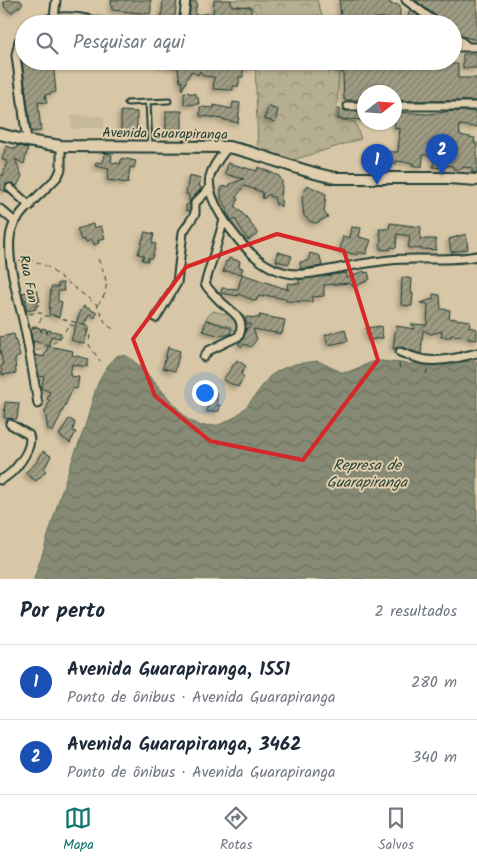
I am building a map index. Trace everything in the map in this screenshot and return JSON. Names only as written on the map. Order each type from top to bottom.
[{"type":"main road","name":"Avenida Guarapiranga","points":[[0,134],[27,141],[62,146],[228,147],[336,178],[448,178],[477,180]]},
{"type":"street","points":[[54,15],[56,0]]},
{"type":"street","points":[[184,15],[186,0]]},
{"type":"street","points":[[406,0],[426,15]]},
{"type":"street","points":[[462,42],[468,47]]},
{"type":"street","points":[[462,47],[477,47]]},
{"type":"street","points":[[18,70],[27,141]]},
{"type":"street","points":[[348,106],[357,106]]},
{"type":"street","points":[[402,106],[477,106]]},
{"type":"street","name":"Rua Fan","points":[[38,404],[10,262],[9,242],[10,233],[15,222],[58,176],[61,169],[62,146]]},
{"type":"street","points":[[228,147],[214,166],[210,176],[209,189],[224,220],[243,244],[271,268],[294,274],[393,260],[455,260],[477,256]]},
{"type":"street","points":[[10,188],[30,206]]},
{"type":"street","points":[[156,318],[177,283],[183,232],[194,214],[196,203],[209,189]]},
{"type":"street","points":[[0,209],[15,222]]},
{"type":"street","points":[[204,357],[208,351],[239,336],[241,330],[241,322],[235,313],[220,301],[205,284],[224,220]]},
{"type":"street","points":[[400,352],[425,360],[458,358],[477,353]]},
{"type":"street","points":[[0,480],[13,472],[30,444],[27,433],[10,424]]},
{"type":"lane","points":[[128,103],[168,101]]},
{"type":"lane","points":[[148,102],[150,147]]},
{"type":"path","points":[[10,262],[29,259],[46,266],[97,305],[106,324],[116,331]]},
{"type":"path","points":[[97,305],[103,300],[107,291],[106,278],[98,259]]},
{"type":"path","points":[[26,314],[38,312],[43,316],[53,316],[85,326],[86,331],[90,333],[89,345],[100,361]]},
{"type":"path","points":[[25,331],[36,327],[43,316]]},
{"type":"path","points":[[29,355],[34,354],[36,350],[56,343],[61,339],[69,324],[74,326],[75,322]]},
{"type":"path","points":[[400,363],[400,371]]},
{"type":"path","points":[[426,374],[428,363]]},
{"type":"highlighted area","points":[[277,234],[344,251],[378,360],[303,460],[210,441],[155,396],[133,339],[186,267]]},
{"type":"shaded area","points":[[71,115],[104,116],[104,128],[71,130]]},
{"type":"green space","points":[[231,0],[317,0],[322,15],[256,15],[251,7],[231,5]]},
{"type":"green space","points":[[255,70],[338,70],[339,75],[336,119],[355,122],[361,139],[290,161],[258,152]]},
{"type":"green space","points":[[213,311],[229,315],[238,321],[239,325],[233,331],[232,327],[205,319]]},
{"type":"water","name":"Represa de Guarapiranga","points":[[118,355],[127,356],[141,367],[187,419],[201,426],[219,425],[235,417],[248,405],[269,377],[279,370],[295,364],[318,361],[341,372],[348,372],[372,362],[381,361],[410,364],[477,361],[477,579],[34,579],[96,388],[104,371]]},
{"type":"building","points":[[6,0],[20,0],[23,4],[11,13],[4,6],[3,3]]},
{"type":"building","points":[[111,0],[151,0],[151,11],[150,14],[112,10]]},
{"type":"building","points":[[163,0],[177,0],[175,15],[162,15]]},
{"type":"building","points":[[214,0],[231,0],[231,5],[233,6],[251,7],[251,15],[195,15],[213,13]]},
{"type":"building","points":[[339,0],[390,0],[390,4],[400,5],[400,15],[341,15]]},
{"type":"building","points":[[415,0],[477,0],[477,40],[462,35],[462,15],[434,15]]},
{"type":"building","points":[[191,1],[197,2],[195,15],[189,15]]},
{"type":"building","points":[[410,9],[418,15],[408,15]]},
{"type":"building","points":[[463,54],[477,54],[477,68],[463,68]]},
{"type":"building","points":[[23,70],[54,70],[56,92],[45,95],[47,103],[38,102],[41,131],[31,132]]},
{"type":"building","points":[[178,70],[243,70],[243,77],[239,77],[239,86],[233,86],[233,90],[213,89],[214,77],[203,76],[200,71],[198,75],[191,71],[182,90],[182,81],[180,82]]},
{"type":"building","points":[[340,70],[458,70],[458,78],[477,78],[477,101],[402,101],[402,85],[357,85],[357,100],[344,100],[343,72],[340,72]]},
{"type":"building","points":[[184,92],[196,94],[199,104],[184,105]]},
{"type":"building","points":[[233,102],[240,103],[238,123],[200,116],[200,107],[214,108],[214,105],[232,109]]},
{"type":"building","points":[[269,107],[278,110],[275,122],[264,119]]},
{"type":"building","points":[[339,109],[357,111],[357,120],[338,119]]},
{"type":"building","points":[[121,111],[137,112],[137,131],[121,131]]},
{"type":"building","points":[[166,111],[182,111],[182,130],[166,130]]},
{"type":"building","points":[[475,111],[475,114],[477,114],[477,127],[459,125],[460,135],[475,138],[474,143],[477,143],[477,173],[472,172],[472,168],[462,167],[462,169],[453,169],[453,166],[443,165],[442,168],[433,167],[435,155],[423,155],[422,167],[412,165],[413,163],[396,161],[396,164],[369,163],[370,151],[398,152],[400,130],[402,130],[402,112],[428,114]]},
{"type":"building","points":[[17,145],[28,148],[24,164],[15,159],[22,176],[17,186],[12,183],[6,184],[5,192],[0,188],[0,174],[3,176],[7,161],[2,160],[6,146],[16,149]]},
{"type":"building","points":[[105,153],[112,155],[111,162],[120,164],[122,158],[136,161],[134,168],[130,167],[128,183],[107,180],[109,169],[95,166],[96,162],[103,163]]},
{"type":"building","points":[[228,163],[257,171],[258,167],[279,176],[282,181],[281,207],[278,204],[276,205],[274,197],[271,197],[269,194],[263,199],[262,192],[244,186],[236,197],[238,199],[235,206],[247,218],[258,234],[248,240],[235,219],[232,222],[226,212],[228,209],[221,199],[221,187],[230,186],[230,184],[244,179],[225,174]]},
{"type":"building","points":[[189,176],[201,179],[199,186],[201,187],[191,200],[190,211],[186,211],[186,205],[189,205],[189,195],[186,194]]},
{"type":"building","points":[[307,185],[326,194],[324,212],[328,217],[316,223],[311,222],[304,216],[302,198]]},
{"type":"building","points":[[390,223],[421,227],[420,239],[436,239],[436,250],[408,248],[410,236],[397,234],[396,248],[391,247],[390,250],[380,249],[381,237],[379,229],[389,229]]},
{"type":"building","points":[[93,224],[94,228],[101,226],[105,238],[98,240],[99,243],[94,245],[92,240],[86,242],[85,239],[81,240],[77,229]]},
{"type":"building","points":[[352,227],[361,228],[359,237],[371,240],[366,254],[358,252],[358,255],[340,251],[343,236],[350,238]]},
{"type":"building","points":[[145,232],[154,234],[152,243],[156,244],[152,258],[148,258],[148,261],[142,260],[144,255],[138,254]]},
{"type":"building","points":[[466,234],[468,249],[451,252],[449,239]]},
{"type":"building","points":[[278,252],[292,256],[289,264],[276,261]]},
{"type":"building","points":[[310,253],[320,256],[322,266],[301,269],[300,262],[308,261]]},
{"type":"building","points":[[229,258],[240,261],[239,267],[243,268],[241,274],[226,271],[223,273],[226,261],[228,262]]},
{"type":"building","points":[[364,271],[365,273],[368,272],[370,279],[367,281],[353,287],[350,283],[324,285],[324,296],[312,297],[312,302],[286,301],[286,299],[264,295],[264,297],[259,296],[256,301],[238,294],[238,296],[221,293],[222,288],[238,289],[242,274],[289,290],[287,288],[288,283],[299,284],[299,279],[347,273],[347,278]]},
{"type":"building","points":[[402,277],[412,279],[412,306],[401,305]]},
{"type":"building","points":[[58,283],[63,283],[64,291],[58,291],[58,301],[62,302],[59,317],[49,314],[51,287],[58,287]]},
{"type":"building","points":[[37,291],[40,301],[37,302],[38,306],[35,306],[36,309],[27,311],[25,301],[27,300],[24,300],[22,293]]},
{"type":"building","points":[[433,294],[440,295],[441,309],[450,310],[449,318],[470,321],[469,327],[477,329],[477,340],[451,335],[451,337],[441,337],[442,331],[431,334],[423,330],[421,354],[401,347],[393,349],[396,326],[414,329],[414,326],[411,324],[427,325],[428,304],[420,303],[433,299]]},
{"type":"building","points":[[84,306],[97,313],[95,318],[89,315],[84,325],[89,327],[84,344],[71,340]]},
{"type":"building","points":[[259,315],[285,320],[282,334],[253,329],[257,339],[251,347],[244,344],[242,347],[238,344],[251,324],[246,324],[246,317],[260,318]]},
{"type":"building","points":[[206,320],[231,328],[231,334],[220,336],[203,331]]},
{"type":"building","points":[[33,326],[40,328],[41,332],[42,328],[46,329],[47,334],[48,330],[61,333],[59,338],[51,336],[49,345],[34,341],[33,344],[31,333]]},
{"type":"building","points":[[381,326],[383,338],[368,340],[366,328]]},
{"type":"building","points":[[345,329],[348,341],[328,345],[325,335]]},
{"type":"building","points":[[14,334],[20,356],[15,359],[16,373],[2,375],[1,366],[3,365],[0,337]]},
{"type":"building","points":[[48,346],[73,351],[72,355],[89,359],[87,367],[72,364],[70,376],[79,377],[77,389],[73,388],[53,432],[48,429],[45,412],[50,401],[47,399],[50,392],[41,388],[44,377],[39,376],[35,355],[44,357]]},
{"type":"building","points":[[168,347],[180,351],[175,371],[163,368]]},
{"type":"building","points":[[237,360],[246,366],[241,374],[244,377],[238,387],[223,380]]},
{"type":"building","points":[[208,392],[217,393],[217,405],[220,405],[219,411],[207,412]]},
{"type":"building","points":[[5,402],[19,403],[17,419],[4,418]]},
{"type":"building","points":[[69,419],[75,422],[73,431],[76,432],[70,443],[59,435]]},
{"type":"building","points":[[43,451],[51,456],[44,469],[46,471],[36,481],[25,473],[37,462]]},
{"type":"place","name":"Avenida Guarapiranga, 3462","points":[[442,175]]},
{"type":"place","name":"Avenida Guarapiranga, 1551","points":[[377,185]]}]
